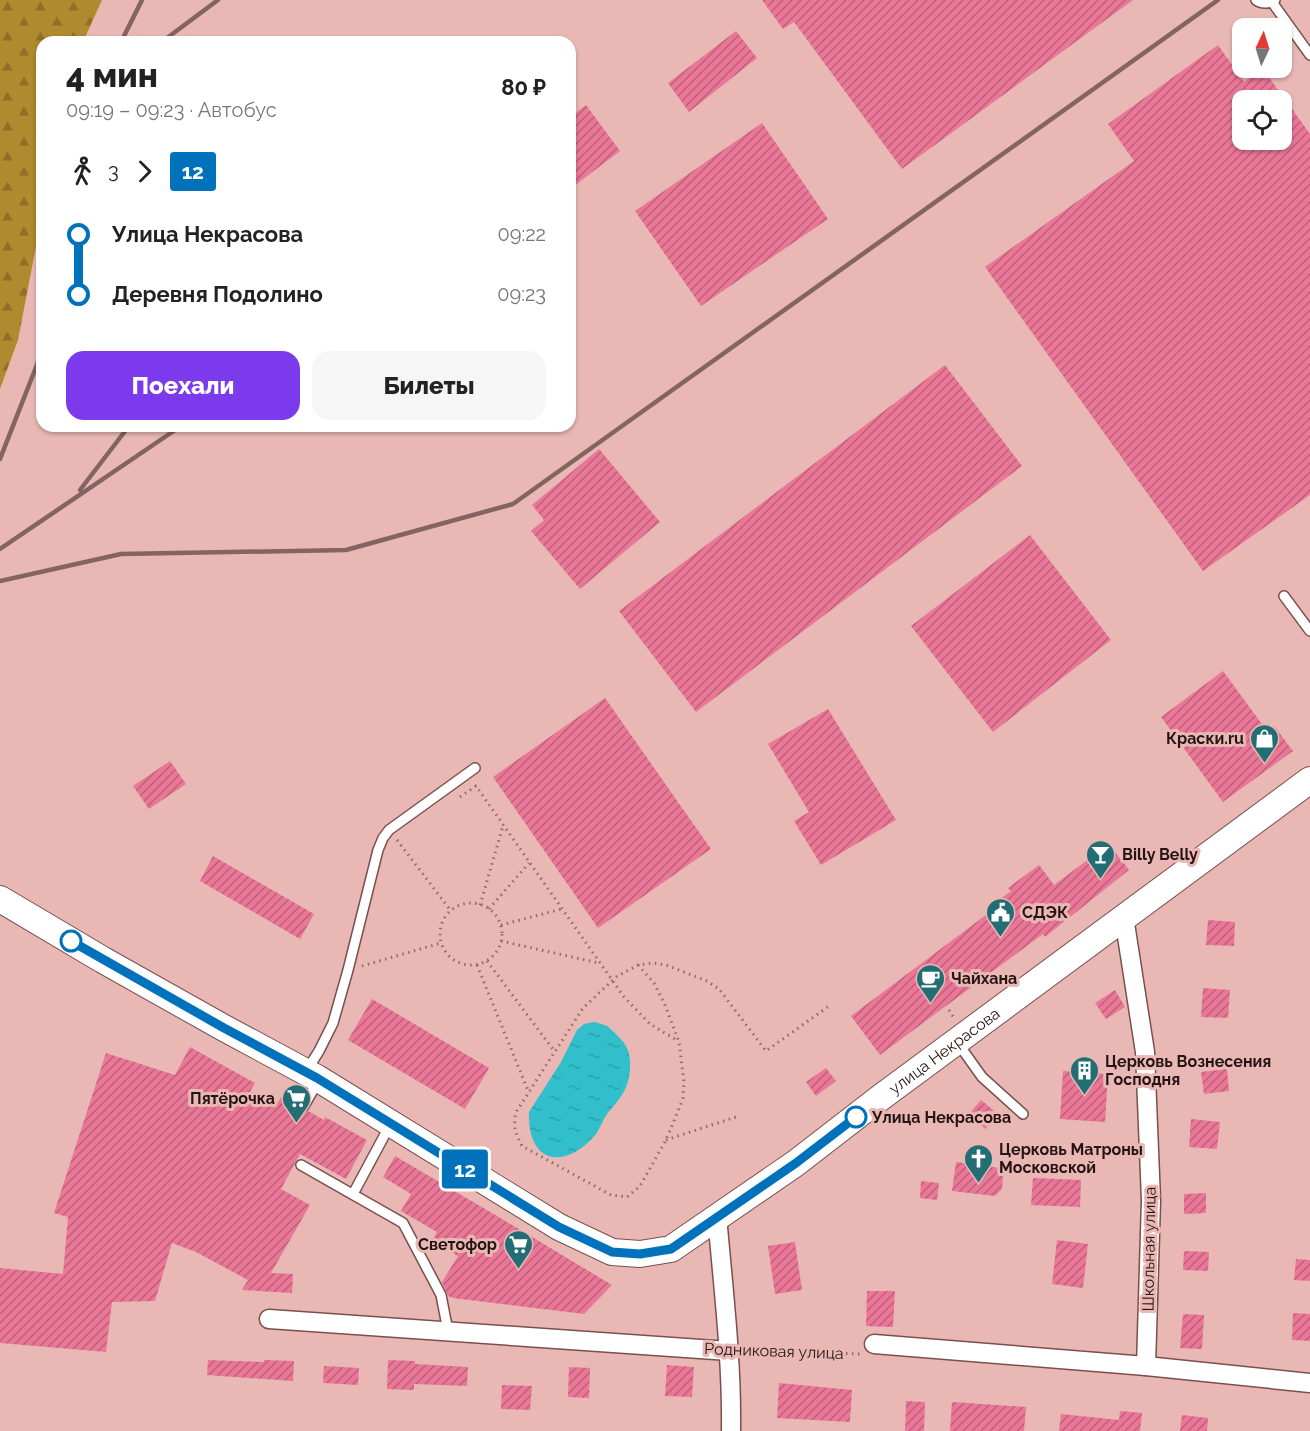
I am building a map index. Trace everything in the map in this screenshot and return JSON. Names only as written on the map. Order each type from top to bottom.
[{"type":"street","name":"улица Некрасова","points":[[0,899],[311,1075],[559,1227],[612,1252],[640,1254],[671,1249],[796,1163],[880,1098],[1310,780]]},
{"type":"street","name":"Школьная улица","points":[[1124,917],[1145,1052],[1151,1200],[1146,1366]]},
{"type":"street","points":[[715,1217],[718,1227],[729,1351],[732,1393],[731,1431]]},
{"type":"street","name":"Родниковая улица","points":[[269,1318],[729,1351]]},
{"type":"street","points":[[874,1344],[1146,1366],[1310,1383]]},
{"type":"lane","points":[[1256,0],[1260,3],[1273,1],[1310,55]]},
{"type":"lane","points":[[1284,596],[1310,631]]},
{"type":"lane","points":[[304,1106],[312,1092],[311,1075],[319,1051],[333,1023],[383,838],[389,830],[475,768]]},
{"type":"lane","points":[[957,1042],[982,1077],[1023,1114]]},
{"type":"lane","points":[[353,1194],[391,1123]]},
{"type":"lane","points":[[301,1165],[403,1223],[441,1295],[448,1331]]},
{"type":"path","points":[[458,799],[476,786],[624,997],[650,1024],[679,1042]]},
{"type":"path","points":[[480,905],[503,826]]},
{"type":"path","points":[[389,830],[451,910]]},
{"type":"path","points":[[393,848],[403,836]]},
{"type":"path","points":[[489,909],[529,862]]},
{"type":"path","points":[[465,904],[480,905],[489,909],[501,926],[498,951],[487,961],[477,965],[467,965],[452,960],[441,943],[442,923],[451,910],[465,904]]},
{"type":"path","points":[[501,926],[561,909]]},
{"type":"path","points":[[501,941],[599,963]]},
{"type":"path","points":[[348,970],[441,943]]},
{"type":"path","points":[[363,966],[366,955]]},
{"type":"path","points":[[487,961],[555,1052]]},
{"type":"path","points":[[638,965],[654,983],[679,1042],[684,1082],[683,1100],[666,1140],[640,1186],[627,1197],[610,1195],[522,1146],[515,1132],[514,1123],[516,1112],[583,1008],[612,980],[638,965],[653,963],[666,965],[707,981],[718,989],[766,1051],[830,1006]]},
{"type":"path","points":[[477,965],[529,1093]]},
{"type":"path","points":[[666,1140],[739,1116]]},
{"type":"path","name":"Родниковая улица","points":[[729,1351],[860,1354],[874,1344]]},
{"type":"green space","points":[[0,0],[102,0],[86,36],[36,36],[36,246],[18,340],[0,389]]},
{"type":"water","points":[[594,1022],[608,1026],[626,1046],[630,1060],[628,1082],[596,1134],[584,1146],[561,1157],[550,1156],[541,1152],[534,1143],[529,1112],[561,1062],[577,1030],[584,1024]]},
{"type":"building","points":[[762,0],[1133,0],[902,169],[794,22],[783,29]]},
{"type":"building","points":[[736,31],[757,58],[689,112],[668,83]]},
{"type":"building","points":[[1218,45],[1232,65],[1232,78],[1241,78],[1244,82],[1250,78],[1270,78],[1278,90],[1232,90],[1232,150],[1292,150],[1292,109],[1310,134],[1310,495],[1203,571],[985,267],[1134,161],[1108,124]]},
{"type":"building","points":[[586,105],[620,151],[576,184],[576,112]]},
{"type":"building","points":[[762,123],[828,219],[701,306],[635,211]]},
{"type":"building","points":[[945,365],[1022,466],[696,712],[619,611]]},
{"type":"building","points":[[599,449],[660,522],[580,589],[531,531],[544,520],[532,505]]},
{"type":"building","points":[[1030,535],[1111,640],[993,732],[911,626]]},
{"type":"building","points":[[1223,671],[1267,731],[1274,726],[1293,751],[1223,802],[1161,717]]},
{"type":"building","points":[[605,698],[711,849],[598,928],[493,777]]},
{"type":"building","points":[[828,709],[896,820],[821,865],[794,821],[809,812],[768,744]]},
{"type":"building","points":[[170,761],[186,784],[149,809],[133,786]]},
{"type":"building","points":[[1109,844],[1129,870],[1045,937],[1043,934],[880,1055],[851,1016],[998,906],[995,903],[1011,891],[1008,888],[1039,865],[1054,885]]},
{"type":"building","points":[[213,856],[314,914],[300,939],[200,881]]},
{"type":"building","points":[[1208,920],[1235,922],[1234,946],[1206,945]]},
{"type":"building","points":[[1203,988],[1230,990],[1228,1018],[1201,1017]]},
{"type":"building","points":[[1115,990],[1125,1007],[1106,1019],[1095,1003]]},
{"type":"building","points":[[372,999],[489,1068],[465,1109],[348,1040]]},
{"type":"building","points":[[190,1047],[255,1083],[250,1092],[276,1106],[281,1097],[297,1106],[301,1112],[308,1111],[324,1120],[325,1117],[367,1140],[346,1179],[300,1154],[281,1189],[310,1205],[271,1273],[293,1274],[292,1293],[242,1290],[248,1280],[196,1252],[172,1243],[155,1301],[112,1302],[106,1352],[0,1343],[0,1268],[63,1274],[68,1217],[54,1213],[106,1053],[175,1075]]},
{"type":"building","points":[[826,1068],[836,1081],[816,1096],[806,1082]]},
{"type":"building","points":[[1227,1069],[1229,1091],[1204,1094],[1201,1072]]},
{"type":"building","name":"Церковь Вознесения Господня","points":[[1063,1071],[1108,1074],[1105,1122],[1060,1119]]},
{"type":"building","points":[[981,1100],[998,1114],[985,1129],[969,1114]]},
{"type":"building","points":[[1191,1119],[1220,1122],[1217,1149],[1189,1147]]},
{"type":"building","name":"Светофор","points":[[395,1156],[612,1285],[584,1314],[448,1296],[442,1282],[458,1256],[432,1241],[437,1232],[401,1211],[411,1194],[383,1177]]},
{"type":"building","name":"Церковь Матроны Московской","points":[[956,1162],[999,1168],[1003,1177],[1002,1189],[995,1196],[952,1191]]},
{"type":"building","points":[[1033,1178],[1081,1180],[1080,1207],[1031,1205]]},
{"type":"building","points":[[921,1181],[939,1183],[937,1200],[920,1198]]},
{"type":"building","points":[[1206,1193],[1206,1213],[1184,1214],[1184,1194]]},
{"type":"building","points":[[1057,1240],[1088,1244],[1083,1288],[1052,1284]]},
{"type":"building","points":[[795,1242],[802,1290],[775,1294],[768,1246]]},
{"type":"building","points":[[1184,1251],[1209,1252],[1208,1271],[1183,1270]]},
{"type":"building","points":[[1296,1259],[1310,1260],[1310,1281],[1294,1280]]},
{"type":"building","points":[[867,1291],[895,1291],[893,1327],[866,1326]]},
{"type":"building","points":[[1293,1313],[1310,1314],[1310,1341],[1292,1340]]},
{"type":"building","points":[[1183,1314],[1204,1315],[1202,1349],[1180,1348]]},
{"type":"building","points":[[208,1360],[294,1361],[293,1381],[207,1375]]},
{"type":"building","points":[[388,1360],[468,1367],[467,1386],[414,1384],[414,1390],[387,1389]]},
{"type":"building","points":[[667,1365],[694,1367],[692,1397],[665,1396]]},
{"type":"building","points":[[324,1366],[359,1368],[358,1385],[323,1383]]},
{"type":"building","points":[[569,1367],[590,1368],[589,1398],[568,1397]]},
{"type":"building","points":[[779,1383],[852,1390],[850,1422],[777,1418]]},
{"type":"building","points":[[502,1385],[532,1386],[530,1410],[501,1409]]},
{"type":"building","points":[[906,1401],[925,1402],[924,1431],[905,1431]]},
{"type":"building","points":[[952,1402],[1026,1407],[1024,1431],[950,1431]]},
{"type":"building","points":[[1120,1411],[1142,1413],[1140,1431],[1059,1431],[1061,1414],[1119,1420]]},
{"type":"building","points":[[1182,1415],[1208,1418],[1207,1431],[1180,1431]]},
{"type":"railway","points":[[124,36],[142,0]]},
{"type":"railway","points":[[170,36],[218,0]]},
{"type":"railway","points":[[0,581],[121,554],[346,550],[513,504],[1218,0]]},
{"type":"railway","points":[[0,459],[36,367]]},
{"type":"railway","points":[[80,490],[124,432]]},
{"type":"railway","points":[[0,549],[172,432]]},
{"type":"bus line","name":"12","points":[[71,941],[317,1078],[559,1227],[612,1252],[640,1254],[671,1249],[796,1163],[856,1117]]},
{"type":"place","name":"Краски.ru","points":[[1265,764]]},
{"type":"place","name":"Billy Belly","points":[[1101,880]]},
{"type":"place","name":"СДЭК","points":[[1001,938]]},
{"type":"place","name":"Чайхана","points":[[930,1004]]},
{"type":"place","name":"Церковь Вознесения Господня","points":[[1084,1096]]},
{"type":"place","name":"Улица Некрасова","points":[[856,1117]]},
{"type":"place","name":"Пятёрочка","points":[[296,1124]]},
{"type":"place","name":"Церковь Матроны Московской","points":[[978,1184]]},
{"type":"place","name":"Светофор","points":[[518,1270]]}]
